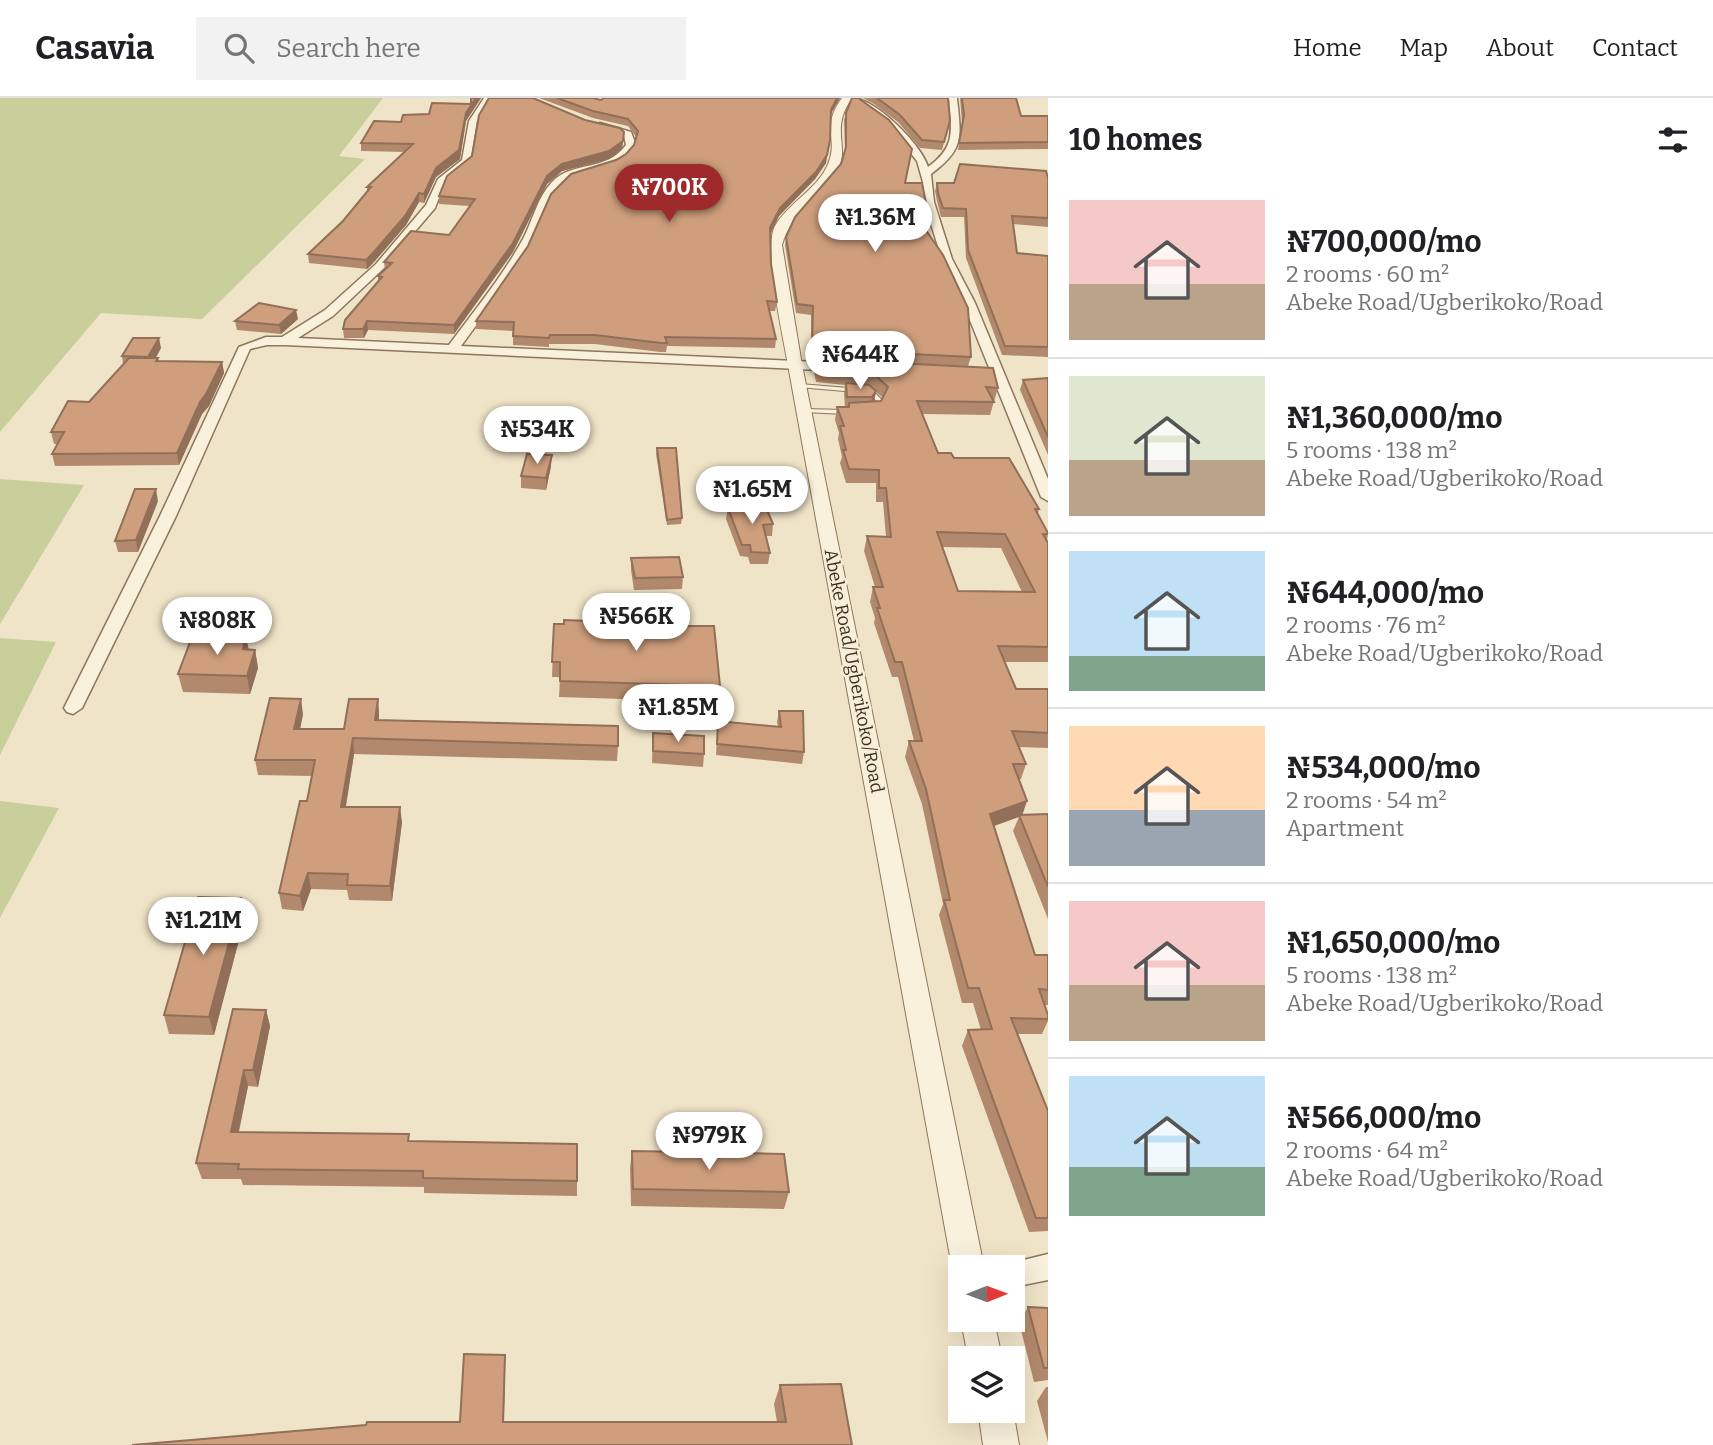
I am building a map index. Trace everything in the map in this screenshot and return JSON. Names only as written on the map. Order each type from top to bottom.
[{"type":"street","points":[[285,341],[329,313],[380,266],[431,206],[441,181],[467,161],[473,121],[488,98]]},
{"type":"street","name":"Abeke Road/Ugberikoko/Road","points":[[847,98],[834,119],[838,158],[832,169],[781,227],[776,245],[796,365],[966,1255]]},
{"type":"street","points":[[856,98],[898,131],[922,161],[929,202],[947,259],[969,303],[1048,495]]},
{"type":"street","points":[[926,173],[947,158],[956,136],[956,107],[953,98]]},
{"type":"street","points":[[452,351],[529,237],[538,210],[559,180],[603,168],[626,155],[631,145],[628,134],[589,123]]},
{"type":"street","points":[[73,708],[168,516],[245,347],[266,341],[285,341],[452,351],[848,367]]},
{"type":"street","points":[[950,372],[998,374]]},
{"type":"street","points":[[1026,1271],[1048,1267]]},
{"type":"street","points":[[997,1423],[1001,1445]]},
{"type":"lane","points":[[800,386],[870,391],[880,401],[876,411],[870,412]]},
{"type":"lane","points":[[805,411],[860,412]]},
{"type":"green space","points":[[0,98],[383,98],[339,156],[365,159],[202,319],[101,313],[0,432]]},
{"type":"green space","points":[[0,479],[84,485],[0,624]]},
{"type":"green space","points":[[0,638],[56,642],[0,755]]},
{"type":"green space","points":[[0,801],[59,808],[0,918]]},
{"type":"building","points":[[471,98],[476,98],[466,113],[459,150],[436,168],[424,194],[419,193],[405,216],[366,260],[308,254],[343,221],[371,187],[367,187],[413,144],[361,143],[374,121],[401,122],[403,115],[429,114],[432,103],[471,104]]},
{"type":"building","points":[[489,98],[533,98],[585,120],[620,128],[624,132],[623,141],[609,151],[562,164],[547,176],[513,243],[454,325],[367,321],[363,329],[343,329],[345,320],[382,277],[378,276],[392,263],[384,262],[411,231],[449,235],[475,199],[439,196],[447,176],[472,156],[479,115]]},
{"type":"building","points":[[557,98],[837,98],[831,110],[827,155],[816,172],[780,208],[770,228],[771,264],[777,302],[767,301],[776,339],[665,337],[667,343],[661,343],[595,335],[550,335],[549,338],[513,336],[514,322],[476,321],[528,246],[551,194],[571,174],[616,160],[634,145],[638,131],[628,119],[593,111]]},
{"type":"building","points":[[852,98],[858,98],[889,120],[912,149],[905,183],[922,183],[927,208],[910,207],[943,255],[968,308],[971,357],[812,349],[813,306],[797,304],[786,237],[795,217],[841,164],[846,147],[846,113]]},
{"type":"building","points":[[877,98],[948,98],[950,121],[944,142],[922,140],[900,115]]},
{"type":"building","points":[[962,98],[1016,98],[1021,116],[1048,116],[1048,142],[959,143],[964,115]]},
{"type":"building","points":[[960,164],[1046,171],[1048,218],[1012,216],[1017,253],[1048,256],[1048,347],[1005,346],[968,250],[966,209],[943,208],[938,193],[937,183],[954,183]]},
{"type":"building","points":[[259,303],[296,310],[279,325],[235,321]]},
{"type":"building","points":[[133,338],[159,338],[148,357],[122,356]]},
{"type":"building","points":[[129,358],[222,362],[177,453],[52,454],[64,432],[51,432],[68,401],[89,402]]},
{"type":"building","points":[[816,359],[993,368],[998,388],[986,387],[994,402],[917,401],[938,453],[951,453],[954,458],[1009,458],[1039,509],[1035,509],[1048,533],[1043,534],[1048,543],[1048,647],[998,646],[1016,689],[1048,689],[1048,733],[1012,731],[1026,764],[1013,764],[1027,801],[990,814],[1035,955],[1048,955],[1048,990],[1039,989],[1048,1019],[1011,1018],[1048,1111],[1048,1218],[1036,1218],[968,1030],[992,1029],[979,988],[968,988],[944,900],[950,900],[926,789],[909,741],[922,741],[902,662],[895,662],[873,587],[883,587],[867,536],[891,537],[886,488],[879,488],[879,470],[849,469],[843,450],[846,450],[840,426],[844,426],[837,407],[849,407],[849,403],[881,401],[888,387],[873,373],[819,369]],"holes":[[[937,532],[1005,534],[1035,592],[958,591]]]},
{"type":"building","points":[[1048,378],[1048,437],[1023,380]]},
{"type":"building","points":[[846,383],[869,385],[876,391],[872,397],[847,397]]},
{"type":"building","points":[[657,448],[676,448],[682,518],[667,520]]},
{"type":"building","points":[[527,454],[552,455],[546,478],[521,476]]},
{"type":"building","points":[[135,489],[156,489],[136,540],[115,541]]},
{"type":"building","points":[[765,505],[773,524],[763,525],[770,553],[751,552],[750,545],[742,545],[728,508]]},
{"type":"building","points":[[679,557],[683,577],[635,578],[631,558]]},
{"type":"building","points":[[564,620],[714,626],[720,686],[560,681],[560,662],[552,662],[554,624],[564,624]]},
{"type":"building","points":[[192,637],[246,637],[243,649],[255,650],[247,676],[178,674]]},
{"type":"building","points":[[270,698],[301,699],[294,729],[344,729],[349,699],[378,699],[375,720],[618,726],[618,746],[353,738],[341,807],[400,807],[390,886],[347,885],[348,874],[308,873],[300,896],[279,893],[300,801],[307,801],[315,760],[255,760]]},
{"type":"building","points":[[779,711],[803,711],[804,752],[717,744],[718,721],[781,727]]},
{"type":"building","points":[[653,733],[704,736],[704,754],[653,751]]},
{"type":"building","points":[[1048,814],[1048,887],[1019,815]]},
{"type":"building","points":[[198,897],[241,898],[209,1017],[164,1015]]},
{"type":"building","points":[[233,1009],[266,1010],[253,1070],[244,1070],[231,1132],[409,1134],[408,1141],[577,1144],[577,1181],[423,1178],[423,1171],[238,1169],[239,1164],[196,1163]]},
{"type":"building","points":[[632,1151],[784,1154],[789,1192],[633,1189]]},
{"type":"building","points":[[1028,1307],[1048,1308],[1048,1368],[1044,1368]]},
{"type":"building","points":[[464,1354],[505,1355],[503,1422],[786,1422],[780,1385],[841,1384],[852,1445],[132,1445],[366,1425],[367,1422],[460,1422]]}]
